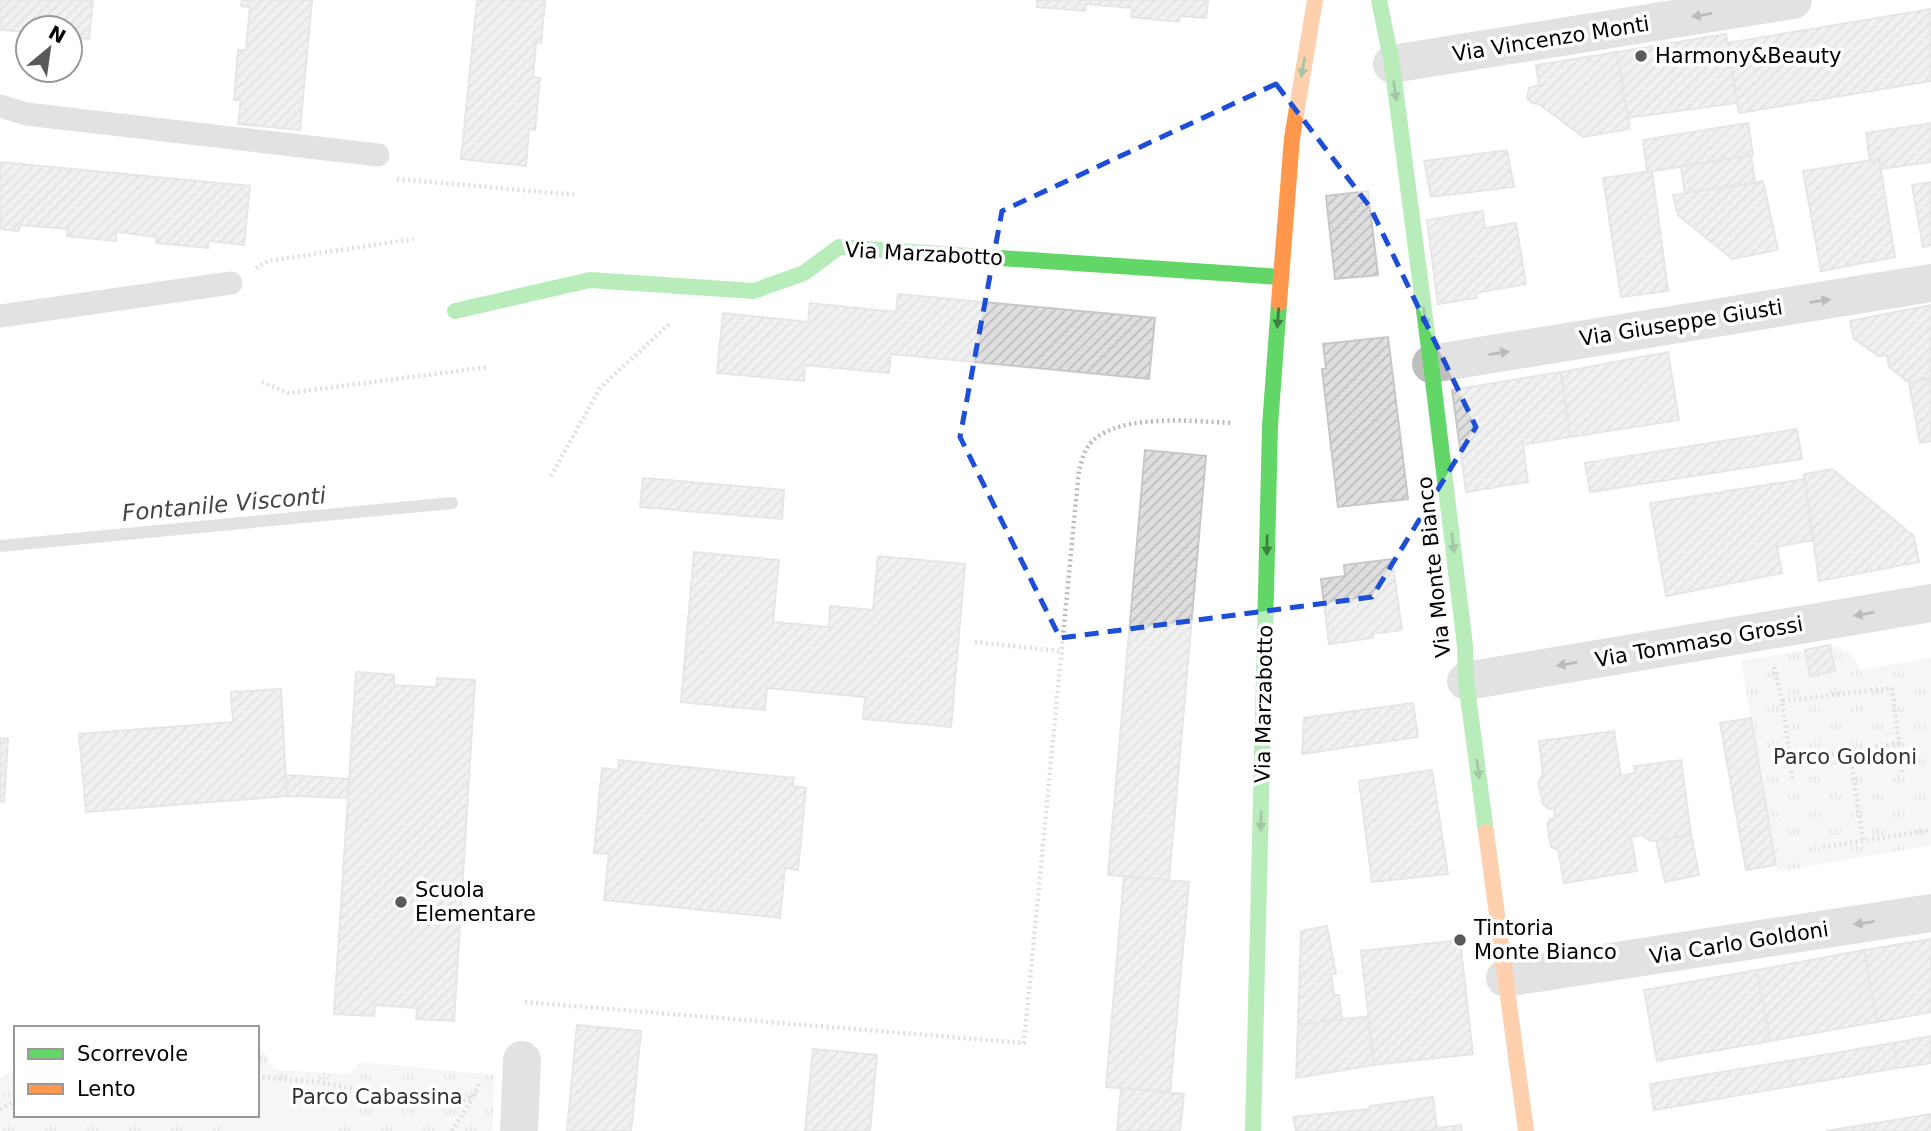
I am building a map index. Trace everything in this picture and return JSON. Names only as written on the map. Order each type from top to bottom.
[{"type":"street","name":"Via Marzabotto","points":[[1253,1131],[1270,426],[1292,138],[1315,0]]},
{"type":"street","name":"Via Monte Bianco","points":[[1379,0],[1392,64],[1432,364],[1465,646],[1466,681],[1526,1131]]},
{"type":"street","name":"Via Vincenzo Monti","points":[[1392,64],[1793,0]]},
{"type":"street","name":"Via Marzabotto","points":[[455,311],[590,280],[754,291],[804,273],[839,247],[1281,277]]},
{"type":"street","name":"Via Giuseppe Giusti","points":[[1432,364],[1931,283]]},
{"type":"street","name":"Via Tommaso Grossi","points":[[1466,681],[1931,603]]},
{"type":"street","name":"Via Carlo Goldoni","points":[[1505,978],[1931,913]]},
{"type":"street","points":[[519,1131],[522,1060]]},
{"type":"lane","points":[[0,106],[26,114],[378,155]]},
{"type":"lane","points":[[0,316],[231,283]]},
{"type":"path","points":[[390,178],[577,195]]},
{"type":"path","points":[[231,283],[268,261],[413,239]]},
{"type":"path","points":[[551,476],[600,388],[662,331],[701,288]]},
{"type":"path","points":[[262,382],[288,393],[488,367]]},
{"type":"path","points":[[525,1002],[1024,1043],[1079,469],[1087,447],[1108,430],[1143,421],[1270,426]]},
{"type":"path","points":[[975,642],[1060,651]]},
{"type":"path","points":[[1793,782],[1782,701],[1892,688],[1902,772]]},
{"type":"path","points":[[1790,760],[1899,743]]},
{"type":"path","points":[[1850,751],[1863,841]]},
{"type":"path","points":[[1823,847],[1931,830]]},
{"type":"path","points":[[259,1077],[318,1082],[422,1102],[454,1103],[473,1097]]},
{"type":"path","points":[[452,1131],[483,1077]]},
{"type":"highlighted area","points":[[1276,84],[1370,207],[1476,427],[1372,597],[1060,638],[960,437],[1002,211]]},
{"type":"green space","name":"Parco Goldoni","points":[[1830,645],[1849,653],[1860,670],[1931,658],[1931,845],[1777,872],[1741,661],[1805,650],[1810,676],[1835,671]]},
{"type":"green space","name":"Parco Cabassina","points":[[259,1051],[264,1052],[275,1070],[349,1074],[360,1062],[495,1075],[492,1131],[0,1131],[0,1078],[14,1070],[14,1117],[259,1117]]},
{"type":"green space","points":[[259,1083],[331,1089],[328,1131],[220,1131],[221,1117],[259,1117]]},
{"type":"building","points":[[0,0],[93,0],[89,39],[84,38],[84,14],[14,14],[14,31],[0,30]]},
{"type":"building","points":[[242,0],[312,0],[300,130],[238,124],[241,100],[234,100],[238,50],[246,50],[250,7],[241,6]]},
{"type":"building","points":[[477,0],[545,0],[541,43],[536,43],[533,77],[540,78],[535,130],[529,129],[526,166],[461,159]]},
{"type":"building","points":[[1037,0],[1208,0],[1206,18],[1180,16],[1179,22],[1131,17],[1132,8],[1086,4],[1085,11],[1037,7]]},
{"type":"building","points":[[1931,9],[1931,81],[1739,113],[1727,43]]},
{"type":"building","points":[[1726,34],[1737,103],[1628,118],[1617,52]]},
{"type":"building","points":[[1617,52],[1630,129],[1583,137],[1527,98],[1529,88],[1539,85],[1536,65]]},
{"type":"building","points":[[1748,123],[1753,155],[1647,172],[1643,140]]},
{"type":"building","points":[[1931,123],[1931,162],[1881,169],[1879,159],[1870,161],[1866,133]]},
{"type":"building","points":[[1507,150],[1514,187],[1431,197],[1424,161]]},
{"type":"building","points":[[1751,155],[1755,183],[1685,193],[1681,166]]},
{"type":"building","points":[[1879,159],[1895,257],[1821,271],[1803,171]]},
{"type":"building","points":[[0,162],[250,186],[244,245],[209,241],[208,248],[156,243],[157,237],[116,232],[116,241],[67,236],[68,229],[20,225],[19,231],[0,229]]},
{"type":"building","points":[[1652,171],[1668,291],[1621,297],[1603,178]]},
{"type":"building","points":[[1763,181],[1778,250],[1732,259],[1678,215],[1673,195]]},
{"type":"building","points":[[1931,182],[1931,245],[1923,247],[1912,185]]},
{"type":"building","points":[[1368,191],[1378,275],[1335,279],[1326,196]]},
{"type":"building","points":[[1483,211],[1485,228],[1516,223],[1526,284],[1476,293],[1477,298],[1438,304],[1427,220]]},
{"type":"building","points":[[898,294],[1155,318],[1149,379],[891,354],[889,373],[805,365],[804,381],[717,373],[723,313],[808,322],[810,303],[896,312]]},
{"type":"building","points":[[1931,305],[1931,378],[1909,383],[1889,367],[1887,355],[1878,356],[1854,339],[1850,321]]},
{"type":"building","points":[[1388,337],[1408,499],[1338,507],[1322,369],[1326,369],[1323,344]]},
{"type":"building","points":[[1668,352],[1679,420],[1570,437],[1561,372]]},
{"type":"building","points":[[1561,372],[1570,437],[1523,445],[1528,482],[1466,492],[1452,390]]},
{"type":"building","points":[[1931,378],[1931,441],[1920,443],[1909,383]]},
{"type":"building","points":[[1797,429],[1802,459],[1590,492],[1585,463]]},
{"type":"building","points":[[1145,450],[1206,456],[1169,880],[1108,875]]},
{"type":"building","points":[[1832,469],[1914,536],[1919,562],[1819,581],[1804,474]]},
{"type":"building","points":[[643,478],[784,490],[782,519],[640,507]]},
{"type":"building","points":[[1805,479],[1813,540],[1777,547],[1782,573],[1666,596],[1650,503]]},
{"type":"building","points":[[694,552],[779,560],[773,622],[829,627],[830,606],[873,610],[878,556],[965,564],[951,727],[863,719],[865,697],[767,688],[765,710],[681,702]]},
{"type":"building","points":[[1392,559],[1402,630],[1373,634],[1373,638],[1329,644],[1321,579],[1345,576],[1344,565]]},
{"type":"building","points":[[1830,645],[1835,671],[1810,676],[1805,650]]},
{"type":"building","name":"Scuola Elementare","points":[[356,672],[394,675],[394,685],[436,687],[437,678],[475,680],[454,1021],[416,1019],[417,1008],[375,1005],[374,1016],[334,1014]]},
{"type":"building","points":[[281,689],[287,796],[86,812],[79,734],[233,722],[231,692]]},
{"type":"building","points":[[1413,703],[1418,737],[1302,754],[1304,718]]},
{"type":"building","points":[[1751,718],[1776,865],[1746,870],[1720,723]]},
{"type":"building","points":[[1614,731],[1621,776],[1635,773],[1634,766],[1681,760],[1691,834],[1656,841],[1650,841],[1643,835],[1631,837],[1637,871],[1564,883],[1558,850],[1551,847],[1547,824],[1550,819],[1555,818],[1554,808],[1549,809],[1543,804],[1538,782],[1543,774],[1539,741]]},
{"type":"building","points":[[0,738],[8,739],[4,802],[0,801]]},
{"type":"building","points":[[619,760],[794,778],[793,786],[806,788],[798,870],[785,868],[780,918],[604,900],[609,854],[594,853],[602,768],[618,770]]},
{"type":"building","points":[[1432,770],[1448,874],[1372,882],[1359,781]]},
{"type":"building","points":[[286,775],[349,779],[348,798],[287,796]]},
{"type":"building","points":[[1691,834],[1699,875],[1665,882],[1656,841]]},
{"type":"building","points":[[1124,876],[1189,882],[1170,1092],[1106,1087]]},
{"type":"building","points":[[1327,926],[1336,974],[1331,974],[1334,995],[1339,995],[1342,1019],[1298,1025],[1301,931]]},
{"type":"building","points":[[1931,939],[1931,1012],[1877,1022],[1864,950]]},
{"type":"building","points":[[1460,940],[1473,1054],[1374,1065],[1361,951]]},
{"type":"building","points":[[1864,950],[1877,1022],[1770,1041],[1757,970]]},
{"type":"building","points":[[1757,970],[1770,1041],[1657,1061],[1644,990]]},
{"type":"building","points":[[1368,1016],[1374,1065],[1296,1078],[1298,1025]]},
{"type":"building","points":[[577,1025],[641,1031],[631,1131],[567,1131]]},
{"type":"building","points":[[1931,1036],[1931,1063],[1897,1068],[1893,1043]]},
{"type":"building","points":[[1893,1043],[1897,1068],[1792,1086],[1788,1061]]},
{"type":"building","points":[[813,1049],[877,1055],[870,1131],[805,1131]]},
{"type":"building","points":[[1788,1061],[1792,1086],[1654,1110],[1650,1084]]},
{"type":"building","points":[[1121,1088],[1184,1094],[1180,1131],[1117,1131]]},
{"type":"building","points":[[1433,1097],[1437,1128],[1461,1125],[1462,1131],[1296,1131],[1293,1117],[1370,1109],[1370,1106]]},
{"type":"building","points":[[1931,1114],[1931,1131],[1870,1131],[1869,1124]]},
{"type":"building","points":[[1869,1124],[1870,1131],[1826,1131]]},
{"type":"waterway","name":"Fontanile Visconti","points":[[0,546],[452,503]]},
{"type":"traffic: fast","points":[[1379,0],[1392,64],[1431,364],[1465,646],[1466,681],[1486,832]]},
{"type":"traffic: fast","points":[[455,311],[590,280],[754,291],[804,273],[839,247],[1281,277]]},
{"type":"traffic: fast","points":[[1253,1131],[1270,426],[1279,303]]},
{"type":"traffic: slow","points":[[1279,303],[1292,138],[1315,0]]},
{"type":"traffic: slow","points":[[1486,832],[1526,1131]]},
{"type":"place","name":"Harmony&Beauty","points":[[1641,56]]},
{"type":"place","name":"Scuola Elementare","points":[[401,902]]},
{"type":"place","name":"Tintoria Monte Bianco","points":[[1460,940]]}]
